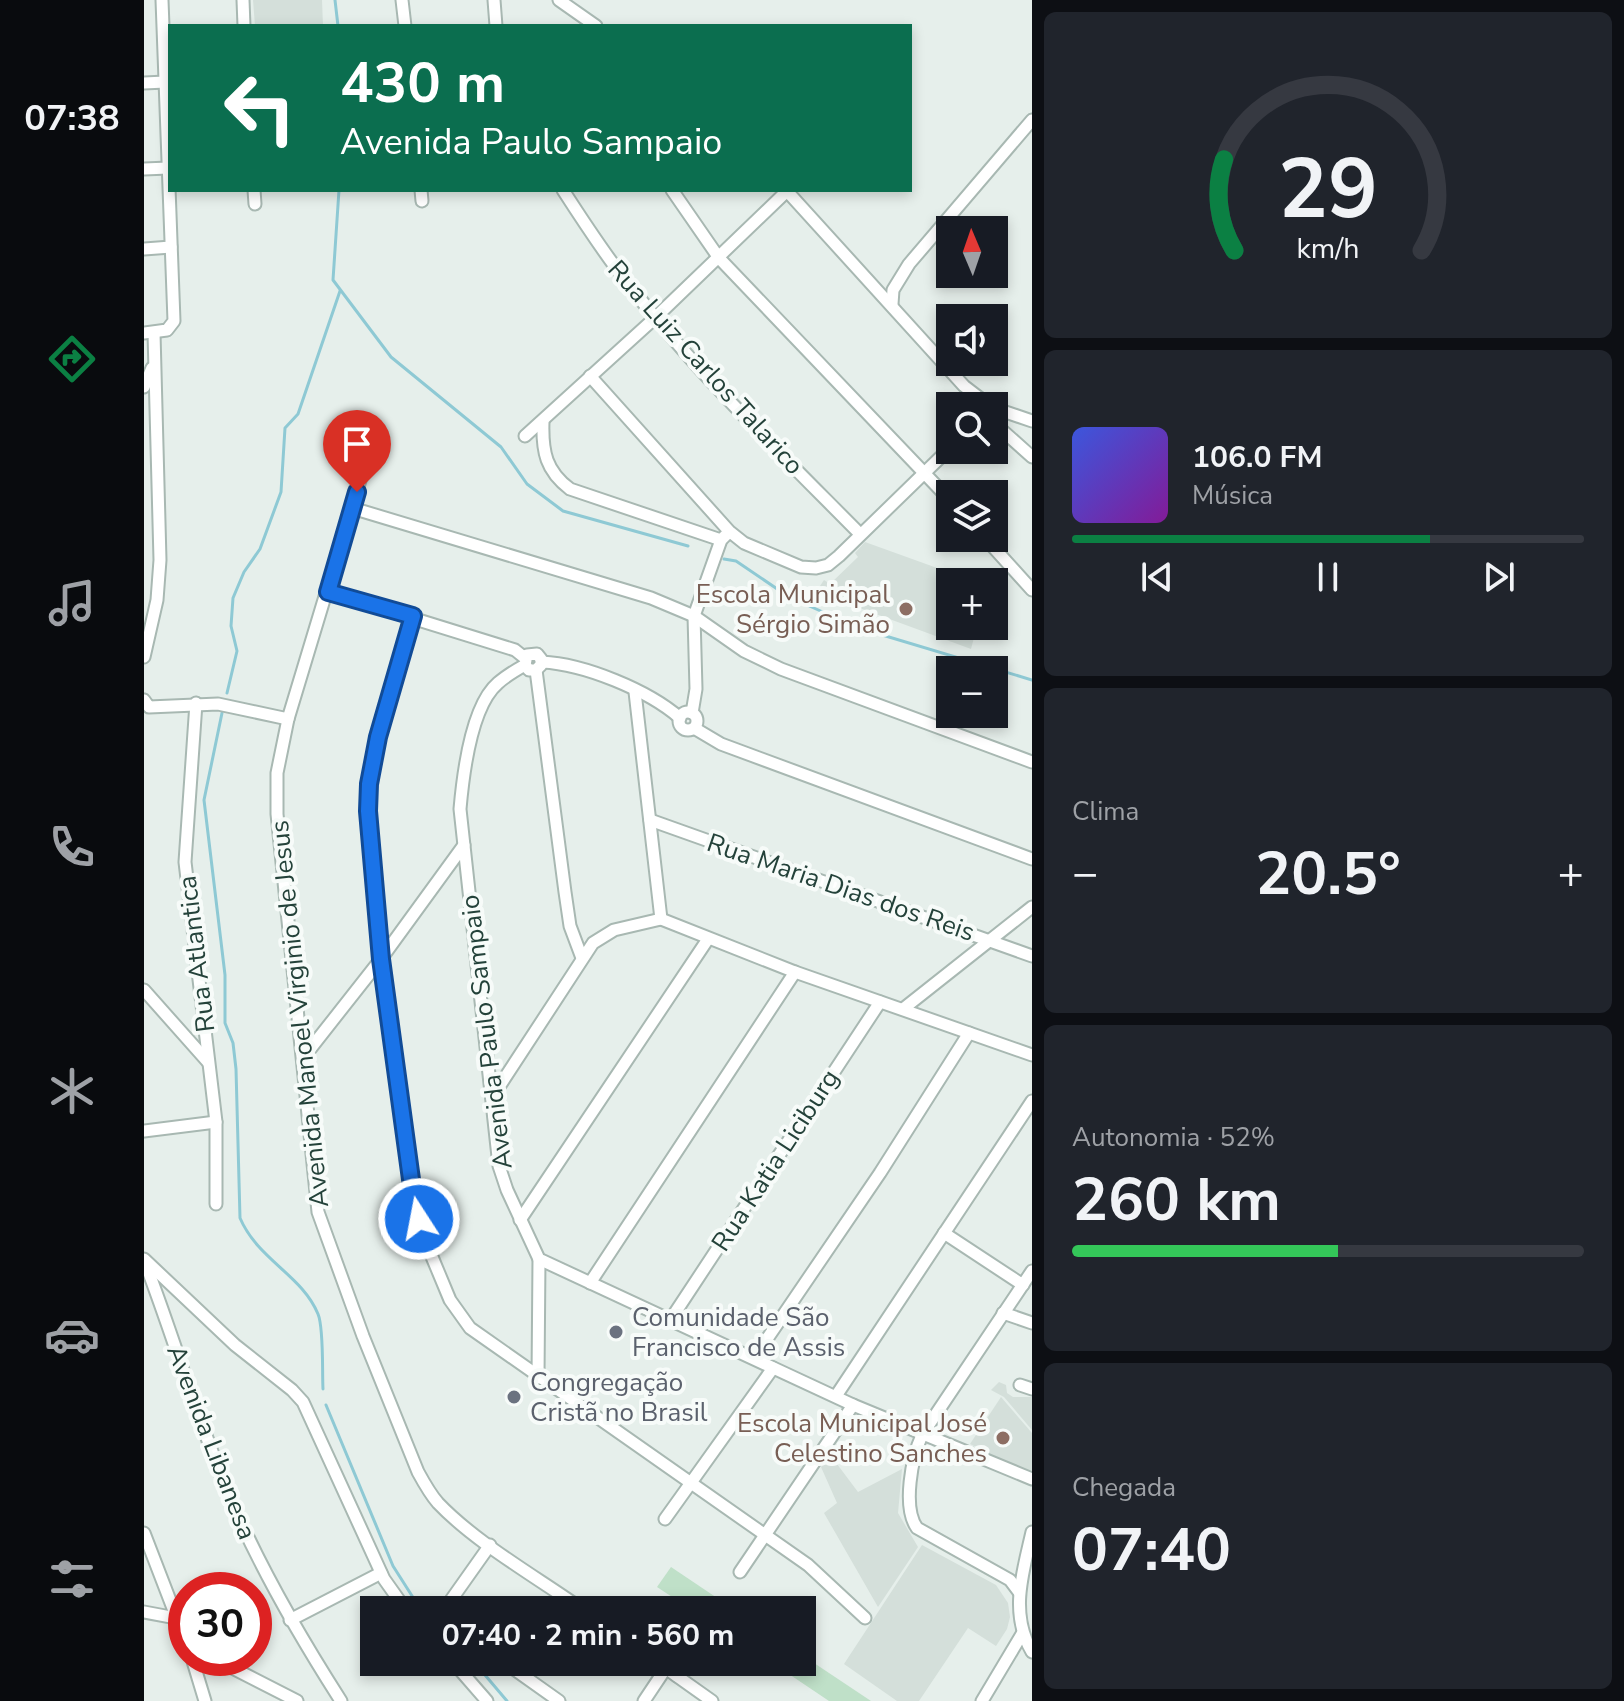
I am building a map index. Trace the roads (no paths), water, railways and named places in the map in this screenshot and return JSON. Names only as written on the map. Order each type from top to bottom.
[{"type":"street","points":[[144,169],[168,168],[162,0]]},
{"type":"street","points":[[243,0],[244,24]]},
{"type":"street","points":[[402,0],[405,24]]},
{"type":"street","points":[[494,0],[496,24]]},
{"type":"street","points":[[559,0],[593,24]]},
{"type":"street","points":[[144,83],[165,82]]},
{"type":"street","points":[[892,304],[893,290],[909,264],[1032,120]]},
{"type":"street","points":[[144,657],[157,600],[160,560],[154,364],[149,333],[167,330],[174,321],[169,192]]},
{"type":"street","points":[[254,192],[255,204]]},
{"type":"street","name":"Rua Luiz Carlos Talarico","points":[[564,192],[600,246],[656,317],[756,429],[860,534]]},
{"type":"street","points":[[673,192],[719,258],[936,484]]},
{"type":"street","points":[[525,436],[719,258],[785,192]]},
{"type":"street","points":[[789,192],[972,392]]},
{"type":"street","points":[[144,249],[171,247]]},
{"type":"street","points":[[144,387],[154,364]]},
{"type":"street","points":[[590,376],[725,536]]},
{"type":"street","points":[[1008,413],[1032,421]]},
{"type":"street","points":[[543,422],[542,446],[547,464],[557,479],[570,489],[597,500],[725,536],[801,567],[828,565],[936,460]]},
{"type":"street","points":[[1008,436],[1032,457]]},
{"type":"street","name":"Avenida Manoel Virginio de Jesus","points":[[361,477],[288,719],[277,773],[277,814],[318,1212],[363,1336],[418,1472],[430,1493],[451,1515],[563,1596]]},
{"type":"street","points":[[352,508],[651,598],[694,616],[744,651],[781,669],[1032,762]]},
{"type":"street","points":[[725,536],[694,616],[696,689],[681,727],[687,730],[694,728],[721,744],[1032,859]]},
{"type":"street","points":[[998,552],[1032,590]]},
{"type":"street","points":[[328,592],[515,650],[532,664],[580,667],[686,716]]},
{"type":"street","points":[[413,616],[378,737],[369,784],[368,811],[381,959],[413,1194],[430,1252],[450,1300],[470,1328],[764,1533],[828,1581],[865,1618]]},
{"type":"street","points":[[532,664],[566,903],[582,958]]},
{"type":"street","name":"Avenida Paulo Sampaio","points":[[532,664],[497,683],[484,700],[467,756],[460,809],[499,1166],[539,1259]]},
{"type":"street","points":[[635,692],[661,919]]},
{"type":"street","points":[[146,703],[196,703],[244,708],[288,719]]},
{"type":"street","name":"Rua Atlantica","points":[[196,703],[185,862],[216,1122],[216,1204]]},
{"type":"street","name":"Rua Maria Dias dos Reis","points":[[650,820],[1032,956]]},
{"type":"street","points":[[303,1058],[381,959],[464,845]]},
{"type":"street","points":[[903,1009],[1032,907]]},
{"type":"street","points":[[493,1097],[582,958],[602,936],[629,925],[661,919],[795,972],[1032,1055]]},
{"type":"street","points":[[520,1220],[708,939]]},
{"type":"street","points":[[590,1283],[795,972]]},
{"type":"street","points":[[144,990],[209,1063]]},
{"type":"street","name":"Rua Katia Liciburg","points":[[671,1319],[880,1002]]},
{"type":"street","points":[[754,1358],[880,1173],[969,1033]]},
{"type":"street","points":[[836,1396],[1032,1101]]},
{"type":"street","points":[[144,1131],[216,1122]]},
{"type":"street","points":[[944,1233],[1023,1285]]},
{"type":"street","points":[[144,1259],[235,1345],[303,1402],[381,1573],[395,1596]]},
{"type":"street","name":"Avenida Libanesa","points":[[144,1259],[230,1499],[290,1620],[341,1701]]},
{"type":"street","points":[[538,1378],[539,1259],[853,1405],[1032,1479]]},
{"type":"street","points":[[1019,1592],[1010,1580],[923,1534],[910,1513],[912,1467],[922,1435],[1032,1271]]},
{"type":"street","points":[[1003,1313],[1032,1323]]},
{"type":"street","points":[[665,1519],[773,1368]]},
{"type":"street","points":[[740,1572],[853,1405]]},
{"type":"street","points":[[1032,1532],[1019,1592],[1022,1634],[1032,1652]]},
{"type":"street","points":[[144,1533],[168,1597]]},
{"type":"street","points":[[454,1596],[490,1545]]},
{"type":"street","points":[[290,1620],[381,1573]]},
{"type":"street","points":[[144,1612],[168,1616]]},
{"type":"street","points":[[982,1701],[1022,1634]]},
{"type":"street","points":[[198,1676],[206,1700]]},
{"type":"street","points":[[248,1676],[297,1701]]},
{"type":"street","points":[[465,1676],[487,1701]]},
{"type":"street","points":[[524,1676],[559,1701]]},
{"type":"street","points":[[644,1701],[656,1676]]},
{"type":"street","points":[[677,1676],[712,1701]]},
{"type":"waterway","points":[[335,0],[338,24]]},
{"type":"waterway","points":[[339,192],[333,280],[391,357],[501,447],[527,484],[563,511],[688,546]]},
{"type":"waterway","points":[[227,693],[237,651],[231,626],[233,598],[244,572],[260,549],[281,492],[285,428],[298,414],[340,291]]},
{"type":"waterway","points":[[724,559],[736,561],[789,597],[859,628],[1032,680]]},
{"type":"waterway","points":[[222,713],[204,800],[225,975],[225,1023],[233,1043],[236,1069],[240,1218],[258,1245],[302,1288],[318,1314],[323,1389]]},
{"type":"waterway","points":[[326,1405],[393,1566],[412,1596]]},
{"type":"waterway","points":[[486,1676],[507,1701]]},
{"type":"place","name":"Escola Municipal Sérgio Simão","points":[[906,609]]},
{"type":"place","name":"Comunidade São Francisco de Assis","points":[[616,1332]]},
{"type":"place","name":"Congregação Cristã no Brasil","points":[[514,1397]]},
{"type":"place","name":"Escola Municipal José Celestino Sanches","points":[[1003,1438]]}]
